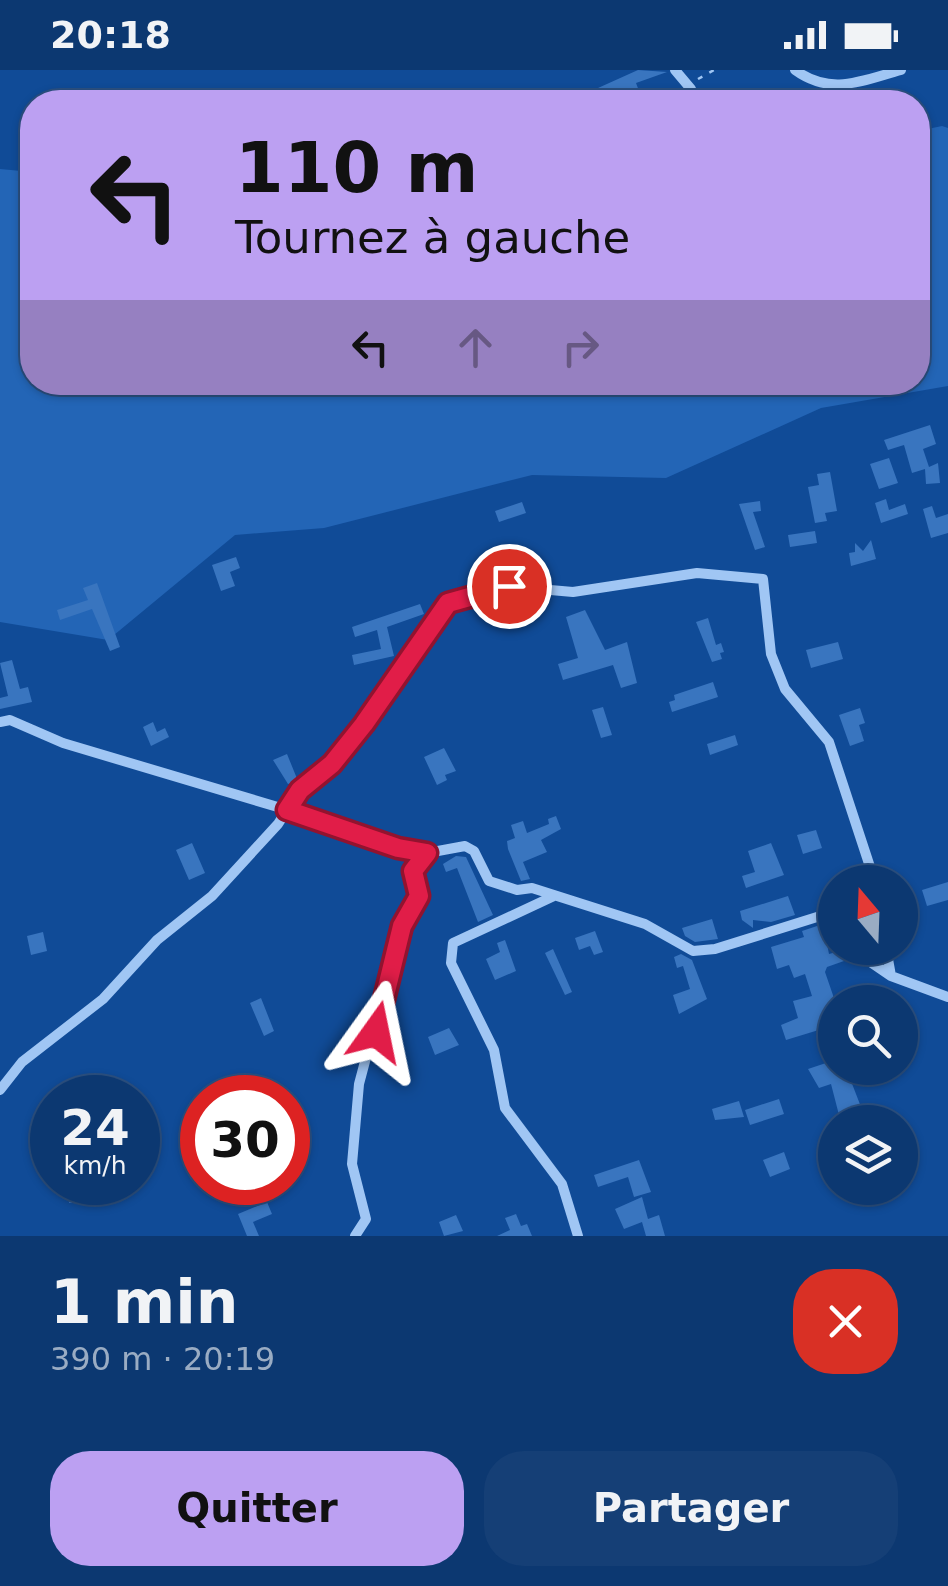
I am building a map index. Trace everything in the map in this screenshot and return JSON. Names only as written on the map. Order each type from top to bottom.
[{"type":"street","points":[[675,70],[690,86]]},
{"type":"street","points":[[795,70],[813,83],[837,87],[901,70]]},
{"type":"street","points":[[0,1090],[22,1062],[103,999],[157,940],[212,896],[278,824],[300,790],[332,764],[453,599],[509,586],[574,592],[697,573],[763,579],[770,654],[785,689],[830,742],[870,865]]},
{"type":"street","points":[[0,722],[10,720],[62,743],[287,810],[398,848],[427,853],[469,847],[489,882],[554,896],[645,924],[694,950],[715,949],[818,917]]},
{"type":"street","points":[[278,824],[306,817]]},
{"type":"street","points":[[356,1236],[366,1219],[352,1164],[359,1084],[402,926],[419,896],[413,871],[427,853]]},
{"type":"street","points":[[554,896],[453,944],[451,963],[494,1050],[504,1108],[562,1184],[578,1236]]},
{"type":"street","points":[[875,965],[891,976],[948,997]]},
{"type":"street","points":[[889,965],[891,976]]},
{"type":"path","points":[[690,86],[714,70]]},
{"type":"shaded area","points":[[930,128],[948,128],[948,386],[930,389]]},
{"type":"shaded area","points":[[0,169],[20,171],[20,395],[896,395],[821,408],[666,478],[532,475],[324,528],[235,535],[108,640],[0,622]]},
{"type":"building","points":[[638,70],[667,72],[636,83],[639,90],[598,88]]},
{"type":"building","points":[[930,425],[936,444],[923,449],[929,467],[938,463],[940,483],[926,484],[925,469],[912,473],[904,445],[888,450],[884,440]]},
{"type":"building","points":[[889,458],[898,483],[879,489],[870,464]]},
{"type":"building","points":[[830,472],[837,511],[825,513],[827,521],[815,523],[808,487],[819,485],[817,474]]},
{"type":"building","points":[[886,499],[889,510],[905,504],[908,514],[881,523],[875,503]]},
{"type":"building","points":[[760,501],[761,511],[753,512],[765,547],[755,550],[739,504]]},
{"type":"building","points":[[522,502],[526,513],[499,522],[495,511]]},
{"type":"building","points":[[932,506],[936,518],[948,514],[948,533],[931,538],[923,509]]},
{"type":"building","points":[[815,531],[817,543],[790,547],[788,535]]},
{"type":"building","points":[[871,540],[876,559],[851,566],[849,553],[855,552],[855,543],[863,551]]},
{"type":"building","points":[[236,557],[240,568],[230,572],[235,586],[221,591],[212,565]]},
{"type":"building","points":[[97,583],[120,647],[110,651],[92,609],[60,620],[57,610],[88,600],[83,588]]},
{"type":"building","points":[[420,604],[424,614],[387,627],[394,656],[354,665],[352,655],[381,649],[377,630],[355,637],[352,627]]},
{"type":"building","points":[[585,610],[605,650],[627,642],[637,683],[621,688],[613,665],[563,680],[558,664],[578,658],[566,617]]},
{"type":"building","points":[[708,618],[716,645],[721,643],[724,652],[720,653],[722,659],[712,662],[696,622]]},
{"type":"building","points":[[838,642],[843,659],[811,668],[806,650]]},
{"type":"building","points":[[12,660],[20,689],[28,687],[32,702],[0,709],[0,698],[8,696],[0,663]]},
{"type":"building","points":[[713,682],[718,697],[672,712],[669,702],[675,700],[674,695]]},
{"type":"building","points":[[603,707],[612,735],[601,738],[592,710]]},
{"type":"building","points":[[860,708],[865,723],[859,725],[864,741],[850,746],[839,715]]},
{"type":"building","points":[[153,722],[157,732],[165,728],[169,737],[151,746],[143,727]]},
{"type":"building","points":[[735,735],[738,745],[710,755],[707,744]]},
{"type":"building","points":[[444,748],[456,771],[445,775],[447,780],[437,785],[424,757]]},
{"type":"building","points":[[287,754],[298,781],[288,784],[273,760]]},
{"type":"building","points":[[556,816],[561,829],[541,840],[547,852],[523,862],[530,879],[521,881],[508,849],[507,841],[515,838],[511,825],[523,821],[527,833],[549,824],[548,819]]},
{"type":"building","points":[[816,830],[822,848],[803,854],[797,835]]},
{"type":"building","points":[[192,843],[205,873],[189,880],[176,850]]},
{"type":"building","points":[[771,843],[784,875],[746,888],[742,876],[755,872],[748,851]]},
{"type":"building","points":[[456,856],[466,857],[493,915],[478,922],[457,868],[446,872],[443,864]]},
{"type":"building","points":[[948,882],[948,900],[927,906],[922,890]]},
{"type":"building","points":[[788,896],[795,915],[771,922],[753,920],[753,928],[742,920],[740,911]]},
{"type":"building","points":[[712,919],[718,939],[695,942],[685,936],[682,928]]},
{"type":"building","points":[[818,926],[818,965],[833,965],[825,972],[829,985],[818,985],[818,1030],[786,1040],[781,1025],[798,1018],[793,1001],[812,996],[805,974],[794,978],[789,965],[777,969],[771,947],[804,937],[802,931]]},
{"type":"building","points":[[595,931],[603,952],[594,955],[590,946],[579,950],[575,938]]},
{"type":"building","points":[[43,932],[47,951],[31,955],[27,936]]},
{"type":"building","points":[[505,940],[516,971],[495,980],[486,959],[500,952],[497,943]]},
{"type":"building","points":[[553,949],[572,992],[565,995],[545,953]]},
{"type":"building","points":[[681,954],[692,960],[707,999],[679,1014],[673,995],[690,989],[683,966],[677,968],[674,957]]},
{"type":"building","points":[[261,998],[274,1031],[264,1036],[250,1003]]},
{"type":"building","points":[[449,1028],[459,1045],[435,1055],[428,1037]]},
{"type":"building","points":[[818,1066],[818,1085],[828,1085],[819,1088],[808,1069]]},
{"type":"building","points":[[831,1085],[853,1085],[860,1105],[836,1105]]},
{"type":"building","points":[[779,1099],[784,1114],[750,1125],[745,1110]]},
{"type":"building","points":[[739,1101],[744,1117],[715,1120],[712,1109]]},
{"type":"building","points":[[784,1152],[790,1169],[770,1177],[763,1160]]},
{"type":"building","points":[[639,1160],[651,1192],[634,1197],[628,1177],[598,1187],[594,1175]]},
{"type":"building","points":[[642,1197],[648,1219],[659,1215],[665,1236],[646,1236],[642,1222],[624,1229],[615,1209]]},
{"type":"building","points":[[268,1205],[272,1214],[253,1222],[259,1236],[247,1236],[238,1214]]},
{"type":"building","points":[[516,1214],[521,1226],[527,1224],[532,1236],[497,1236],[510,1230],[505,1218]]},
{"type":"building","points":[[456,1215],[463,1231],[444,1236],[439,1222]]},
{"type":"route","points":[[376,1032],[402,926],[419,896],[413,871],[427,853],[398,848],[287,810],[300,790],[322,775],[364,724],[448,603],[509,586]]}]
